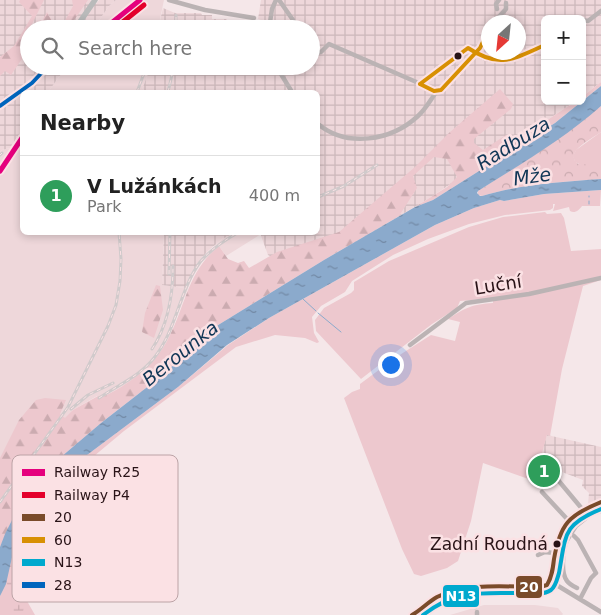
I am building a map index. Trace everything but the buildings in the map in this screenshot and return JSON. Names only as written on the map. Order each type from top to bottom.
[{"type":"main road","points":[[81,20],[95,0]]},
{"type":"main road","points":[[26,90],[41,75]]},
{"type":"main road","points":[[0,106],[20,94]]},
{"type":"street","points":[[169,0],[183,2],[205,10],[254,18]]},
{"type":"street","points":[[270,20],[276,0]]},
{"type":"street","points":[[279,0],[293,20]]},
{"type":"street","points":[[498,1],[500,10]]},
{"type":"street","points":[[498,15],[506,1]]},
{"type":"street","points":[[586,21],[601,11]]},
{"type":"street","points":[[320,52],[330,44],[437,91]]},
{"type":"street","points":[[526,52],[541,47]]},
{"type":"street","points":[[320,126],[324,130],[340,137],[358,140],[376,137],[401,129],[422,112],[437,91],[441,90],[481,48]]},
{"type":"street","points":[[475,53],[481,57]]},
{"type":"street","points":[[282,75],[291,90]]},
{"type":"street","name":"Luční","points":[[410,345],[466,303],[529,294],[601,278]]},
{"type":"street","points":[[553,474],[583,510]]},
{"type":"street","points":[[542,492],[568,520]]},
{"type":"street","points":[[412,615],[437,597],[450,592],[470,588],[546,586],[550,581],[560,530],[568,520],[583,510],[601,502]]},
{"type":"street","points":[[576,588],[566,580],[564,574],[564,551],[576,526],[589,516],[601,511]]},
{"type":"street","points":[[572,535],[578,540],[598,573],[591,578],[580,599]]},
{"type":"street","points":[[538,555],[545,552],[554,553]]},
{"type":"street","points":[[550,581],[601,612]]},
{"type":"street","points":[[470,588],[476,612]]},
{"type":"shaded area","points":[[0,0],[90,0],[96,4],[99,0],[116,0],[109,6],[99,20],[20,20],[20,75],[60,75],[49,90],[20,90],[20,134],[10,148],[0,152]]},
{"type":"shaded area","points":[[116,0],[164,0],[160,20],[99,20],[109,6]]},
{"type":"shaded area","points":[[261,0],[601,0],[601,82],[586,94],[586,15],[541,15],[541,105],[570,105],[428,199],[347,247],[276,259],[268,255],[261,235],[320,235],[320,90],[142,90],[148,75],[320,75],[320,20],[258,19]]},
{"type":"shaded area","points":[[163,8],[175,13],[201,13],[202,15],[212,15],[212,19],[227,19],[227,20],[160,20]]},
{"type":"shaded area","points":[[60,75],[148,75],[142,90],[49,90]]},
{"type":"shaded area","points":[[20,134],[20,235],[164,235],[162,285],[185,288],[200,260],[222,239],[231,235],[259,235],[226,256],[219,246],[202,262],[192,278],[169,337],[152,362],[139,375],[101,398],[97,396],[73,410],[41,455],[12,455],[12,497],[0,514],[0,152],[10,148]]},
{"type":"shaded area","points":[[164,235],[231,235],[222,239],[200,260],[185,288],[162,285]]},
{"type":"shaded area","points":[[547,435],[601,447],[601,500],[588,504],[589,493],[582,486],[583,480],[554,469],[551,472],[537,466]]},
{"type":"shaded area","points":[[484,605],[535,605],[558,608],[563,614],[450,615]]},
{"type":"green space","points":[[20,0],[44,0],[34,20],[30,20],[32,16],[19,2]]},
{"type":"green space","points":[[72,0],[88,0],[74,20],[65,20],[73,6]]},
{"type":"green space","points":[[47,12],[52,20],[43,20]]},
{"type":"green space","points":[[20,36],[20,62],[11,75],[5,71],[0,76],[0,57],[14,46]]},
{"type":"green space","points":[[601,82],[601,86],[586,98],[586,94]]},
{"type":"green space","points":[[500,89],[513,104],[511,109],[474,139],[474,143],[483,150],[506,135],[517,140],[570,105],[577,105],[555,123],[433,200],[415,207],[447,187],[457,177],[447,159],[434,157],[413,176],[417,188],[399,216],[210,330],[164,374],[63,455],[12,455],[12,520],[0,547],[0,458],[19,420],[36,400],[45,398],[66,400],[60,414],[65,418],[73,410],[98,396],[101,398],[111,393],[140,373],[163,347],[175,325],[189,288],[200,266],[219,246],[228,259],[238,263],[244,261],[249,268],[277,252],[339,232],[415,167],[450,132]]},
{"type":"green space","points":[[601,106],[601,132],[576,150],[574,159],[578,164],[601,165],[601,179],[541,184],[482,196],[478,195],[478,191],[539,152]]},
{"type":"green space","points":[[601,132],[601,165],[581,165],[575,162],[573,156],[576,150]]},
{"type":"green space","points":[[601,190],[600,206],[582,206],[574,212],[570,211],[569,207],[553,211],[555,204],[553,204],[553,208],[550,210],[505,215],[469,224],[428,239],[393,255],[352,281],[345,292],[321,306],[312,317],[314,333],[319,342],[317,343],[305,338],[275,335],[236,347],[124,431],[95,455],[87,455],[178,387],[228,345],[269,318],[435,225],[474,208],[500,200],[504,201],[544,194]]},
{"type":"green space","points":[[545,212],[547,214],[561,213],[564,218],[571,251],[601,249],[601,280],[583,286],[562,369],[550,436],[547,435],[534,481],[483,463],[471,521],[458,561],[447,568],[421,576],[414,574],[402,549],[344,398],[360,389],[360,384],[395,358],[431,335],[455,341],[460,322],[448,319],[469,307],[493,303],[493,298],[460,301],[457,308],[432,324],[361,379],[316,331],[315,320],[324,308],[351,293],[354,290],[354,282],[389,261],[469,227],[503,217]]},
{"type":"green space","points":[[156,285],[160,286],[163,310],[154,338],[142,332],[145,313]]},
{"type":"green space","points":[[12,556],[12,602],[28,602],[35,615],[0,615],[0,596]]},
{"type":"green space","points":[[11,561],[12,592],[8,587],[7,579]]},
{"type":"green space","points":[[13,602],[22,602],[24,608],[22,615],[12,615]]},
{"type":"water","points":[[601,86],[601,106],[557,141],[477,193],[482,196],[526,186],[601,179],[601,190],[544,194],[504,201],[500,200],[474,208],[435,225],[269,318],[227,345],[178,387],[87,455],[63,455],[164,374],[210,330],[324,260],[415,207],[433,200],[555,123],[577,105],[586,105],[586,98]]},
{"type":"water","points":[[12,520],[12,557],[6,584],[0,596],[0,547]]},
{"type":"waterway","points":[[303,299],[316,311]]},
{"type":"waterway","points":[[318,313],[341,332]]},
{"type":"railway","points":[[176,15],[176,20]]},
{"type":"railway","points":[[138,90],[143,75]]},
{"type":"railway","points":[[168,90],[172,75]]},
{"type":"railway","points":[[320,196],[344,186],[377,165]]},
{"type":"railway","points":[[34,455],[68,407],[108,326],[116,305],[120,281],[119,235]]},
{"type":"railway","points":[[169,274],[170,235]]},
{"type":"railway","points":[[99,398],[135,375],[154,358],[168,335],[187,285],[200,262],[218,245],[234,235]]},
{"type":"railway","points":[[152,349],[166,320],[172,288],[173,266]]},
{"type":"railway","points":[[71,409],[88,395],[113,383]]},
{"type":"railway","points":[[0,502],[12,485]]},
{"type":"rail line","name":"R25","points":[[115,20],[140,0]]},
{"type":"rail line","name":"P4","points":[[125,20],[144,5]]},
{"type":"rail line","name":"R25","points":[[0,171],[20,141]]},
{"type":"transit line","name":"60","points":[[420,84],[434,91],[441,90],[481,46]]},
{"type":"transit line","name":"60","points":[[420,84],[468,48],[489,58],[506,60],[541,47]]},
{"type":"transit line","name":"28","points":[[22,90],[40,75]]},
{"type":"transit line","name":"28","points":[[0,106],[20,92]]},
{"type":"transit line","name":"20","points":[[412,615],[437,597],[462,589],[488,586],[540,587],[547,585],[552,572],[556,547],[563,529],[581,511],[601,502]]},
{"type":"transit line","name":"N13","points":[[423,615],[446,601],[457,597],[479,593],[539,594],[551,590],[559,573],[565,540],[572,526],[579,520],[601,509]]},
{"type":"place","name":"V Lužánkách","points":[[544,471]]},
{"type":"place","name":"Zadní Roudná","points":[[557,544]]},
{"type":"water label","name":"Radbuza","points":[[513,143]]},
{"type":"water label","name":"Mže","points":[[532,176]]},
{"type":"water label","name":"Berounka","points":[[180,353]]}]
